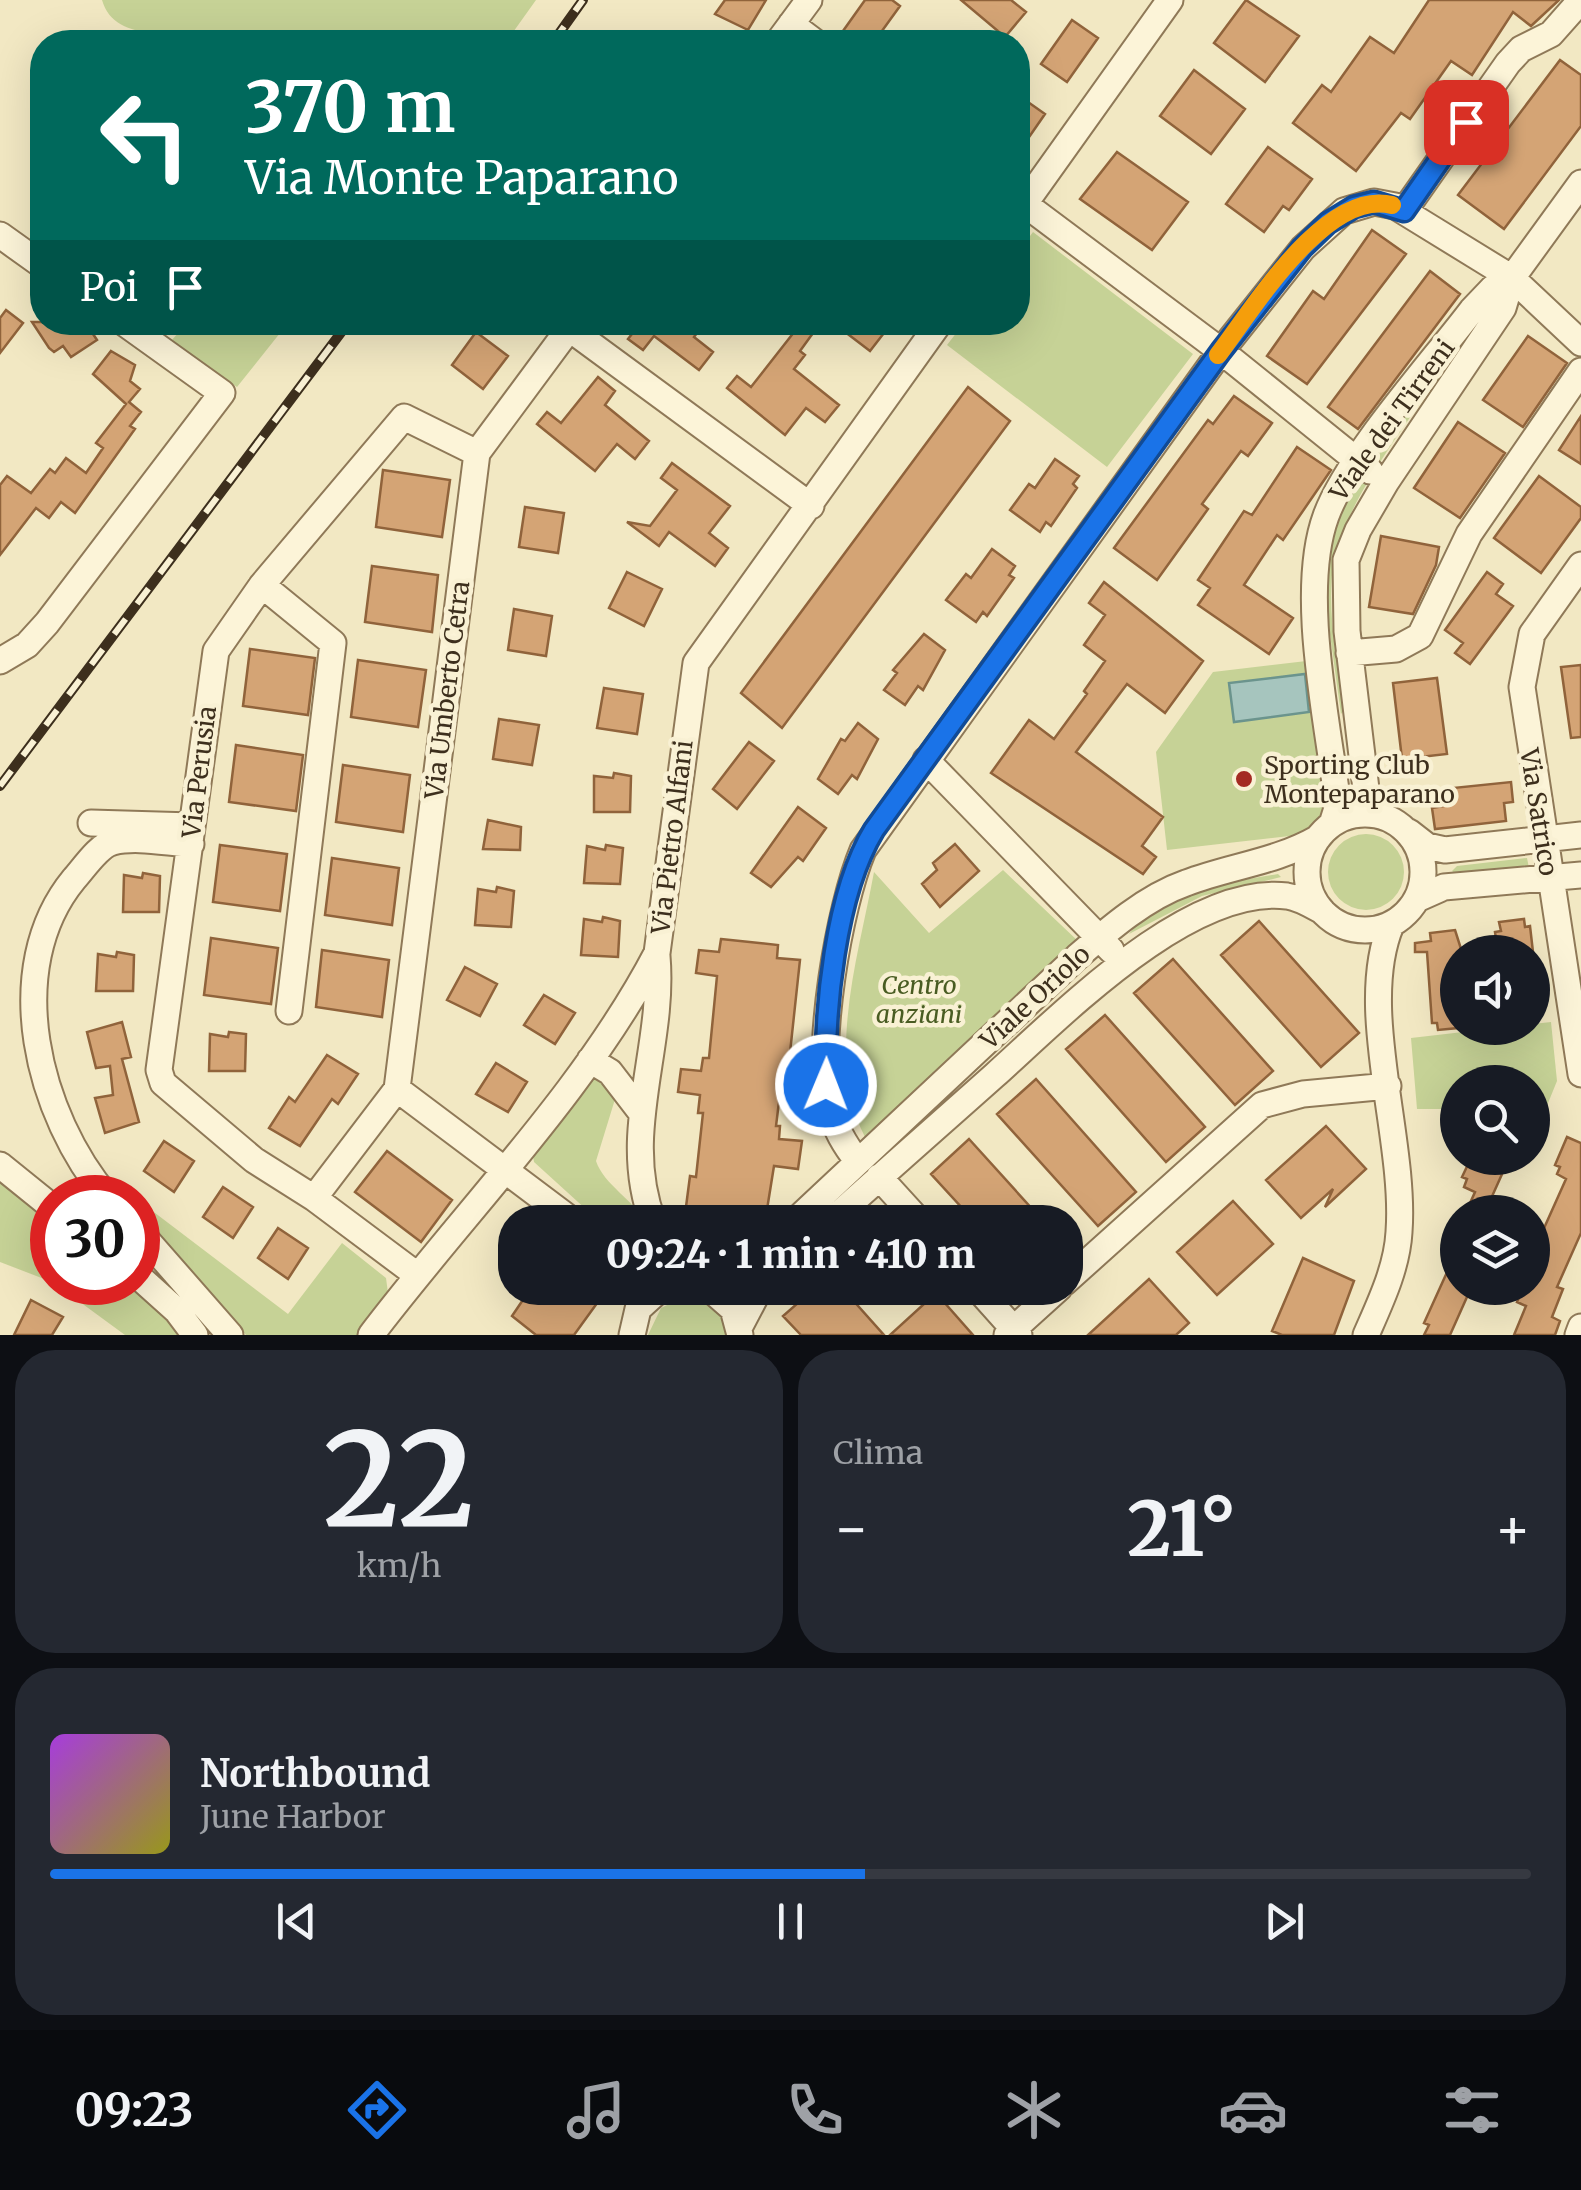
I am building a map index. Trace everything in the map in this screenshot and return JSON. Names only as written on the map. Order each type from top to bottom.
[{"type":"street","points":[[787,30],[809,0]]},
{"type":"street","points":[[1030,192],[1170,0]]},
{"type":"street","points":[[1404,211],[1508,63],[1521,50],[1552,34],[1580,0]]},
{"type":"street","name":"Viale dei Tirreni","points":[[1369,814],[1349,654],[1346,560],[1358,530],[1386,482],[1502,308],[1512,278],[1581,184]]},
{"type":"street","points":[[903,1205],[840,1136],[827,1095],[832,988],[858,860],[874,830],[1221,351],[1328,223],[1354,207],[1374,202],[1404,211],[1512,278],[1581,343]]},
{"type":"street","points":[[1030,213],[1221,351],[1386,482]]},
{"type":"street","points":[[1,239],[30,258]]},
{"type":"street","name":"Viale dei Tirreni","points":[[1325,831],[1338,805],[1314,572],[1328,510],[1357,461],[1478,302],[1512,278]]},
{"type":"street","points":[[0,660],[27,645],[47,623],[222,393],[141,335]]},
{"type":"street","name":"Via Umberto Cetra","points":[[397,1089],[477,453],[565,335]]},
{"type":"street","points":[[584,335],[811,506]]},
{"type":"street","name":"Via Pietro Alfani","points":[[371,1335],[590,1060],[657,954],[696,662],[931,335]]},
{"type":"street","points":[[1349,654],[1396,650],[1420,636],[1476,523],[1581,371]]},
{"type":"street","name":"Via Perusia","points":[[314,1198],[254,1160],[163,1083],[159,1070],[216,651],[262,585],[404,417],[477,453]]},
{"type":"street","name":"Via Satrico","points":[[1581,564],[1538,624],[1522,666],[1524,710],[1581,1074]]},
{"type":"street","points":[[262,585],[333,644],[290,1012]]},
{"type":"street","points":[[926,760],[1123,962]]},
{"type":"street","points":[[1379,995],[1361,951],[1329,917],[1307,875],[1325,831],[1369,814],[1404,829],[1427,846],[1444,850],[1581,835]]},
{"type":"street","points":[[91,823],[191,835]]},
{"type":"street","points":[[1404,829],[1423,862],[1417,899]]},
{"type":"street","name":"Viale Oriolo","points":[[843,1205],[869,1170],[1099,938],[1184,883],[1271,860],[1325,831]]},
{"type":"street","points":[[89,1175],[52,1110],[40,1068],[32,1023],[36,958],[54,905],[105,846],[191,835]]},
{"type":"street","points":[[1366,1335],[1389,1277],[1399,1232],[1379,995],[1381,951],[1390,924],[1417,899],[1444,886],[1581,874]]},
{"type":"street","name":"Viale Oriolo","points":[[819,1205],[869,1170],[1123,962],[1169,932],[1230,906],[1288,896],[1329,917]]},
{"type":"street","points":[[1329,917],[1354,929],[1390,924]]},
{"type":"street","points":[[648,1205],[641,1178],[640,1110],[659,1002],[657,954]]},
{"type":"street","points":[[590,1060],[610,1072],[640,1110]]},
{"type":"street","points":[[1083,1266],[1262,1105],[1303,1094],[1388,1086]]},
{"type":"street","points":[[417,1275],[314,1198],[397,1089],[552,1205]]},
{"type":"street","points":[[0,1165],[30,1189]]},
{"type":"street","points":[[160,1255],[230,1335]]},
{"type":"street","points":[[160,1295],[208,1309]]},
{"type":"street","points":[[160,1295],[195,1335]]},
{"type":"street","points":[[632,1335],[643,1305]]},
{"type":"street","points":[[728,1305],[739,1331]]},
{"type":"street","points":[[739,1331],[752,1305]]},
{"type":"street","points":[[991,1305],[1013,1333],[1042,1305]]},
{"type":"street","points":[[1578,1335],[1581,1327]]},
{"type":"green space","points":[[102,0],[536,0],[515,30],[136,30],[121,25]]},
{"type":"green space","points":[[1033,232],[1193,354],[1107,467],[947,345],[955,335],[1030,335]]},
{"type":"green space","points":[[1492,293],[1498,299],[1402,429],[1356,503],[1341,536],[1333,565],[1331,601],[1344,710],[1341,714],[1325,598],[1331,539],[1347,502]]},
{"type":"green space","points":[[176,335],[278,335],[237,387],[171,341]]},
{"type":"green space","name":"Sporting Club Montepaparano","points":[[1315,660],[1333,806],[1307,834],[1167,850],[1156,752],[1213,672]]},
{"type":"green space","points":[[1366,834],[1393,845],[1404,872],[1393,899],[1366,910],[1339,899],[1328,872],[1339,845]]},
{"type":"green space","points":[[1527,858],[1529,868],[1458,876],[1452,871],[1457,866]]},
{"type":"green space","name":"Centro anziani","points":[[1003,870],[1079,942],[866,1139],[847,1076],[846,1042],[854,972],[874,872],[929,933]]},
{"type":"green space","points":[[1278,874],[1281,877],[1202,896],[1129,934],[1158,908],[1177,899],[1217,886]]},
{"type":"green space","points":[[1550,1022],[1557,1081],[1550,1098],[1550,1065],[1440,1065],[1440,1109],[1417,1109],[1411,1038],[1440,1035],[1440,1045],[1550,1045]]},
{"type":"green space","points":[[600,1077],[616,1096],[596,1161],[605,1177],[632,1205],[581,1205],[534,1162],[533,1156],[589,1079]]},
{"type":"green space","points":[[0,1182],[30,1206],[30,1274],[0,1262]]},
{"type":"green space","points":[[160,1217],[288,1314],[342,1243],[386,1278],[388,1293],[357,1335],[246,1335],[160,1235]]},
{"type":"green space","points":[[84,1305],[152,1305],[179,1335],[125,1335]]},
{"type":"green space","points":[[721,1305],[728,1335],[648,1335],[661,1308]]},
{"type":"water","points":[[1305,674],[1309,712],[1234,722],[1229,683]]},
{"type":"building","points":[[725,0],[766,0],[748,30],[715,14]]},
{"type":"building","points":[[865,0],[892,0],[900,6],[883,30],[844,30]]},
{"type":"building","points":[[961,0],[1011,0],[1026,12],[1011,30],[997,30]]},
{"type":"building","points":[[1246,0],[1299,36],[1265,82],[1214,43]]},
{"type":"building","points":[[1429,0],[1559,0],[1531,26],[1513,12],[1472,75],[1451,61],[1410,119],[1401,113],[1356,171],[1293,123],[1322,85],[1331,92],[1370,37],[1394,53]]},
{"type":"building","points":[[1072,20],[1098,38],[1067,82],[1041,64]]},
{"type":"building","points":[[1560,60],[1581,75],[1581,126],[1504,229],[1458,195]]},
{"type":"building","points":[[1194,70],[1245,109],[1211,154],[1160,116]]},
{"type":"building","points":[[1030,103],[1045,114],[1030,136]]},
{"type":"building","points":[[1268,147],[1312,179],[1289,210],[1283,206],[1264,232],[1226,204]]},
{"type":"building","points":[[1117,152],[1188,202],[1152,250],[1080,199]]},
{"type":"building","points":[[1372,230],[1406,254],[1307,384],[1267,356],[1313,291],[1324,299]]},
{"type":"building","points":[[1430,271],[1460,294],[1358,429],[1328,407]]},
{"type":"building","points":[[6,310],[23,323],[0,353],[0,318]]},
{"type":"building","points":[[40,335],[94,335],[97,340],[71,357],[63,346],[54,352]]},
{"type":"building","points":[[474,335],[480,335],[508,356],[483,389],[452,365]]},
{"type":"building","points":[[631,335],[695,335],[713,352],[699,370],[654,336],[643,350],[628,339]]},
{"type":"building","points":[[792,335],[812,335],[800,351],[805,355],[794,369],[839,405],[825,422],[806,408],[785,435],[727,388],[737,376],[751,387]]},
{"type":"building","points":[[849,335],[882,335],[870,351]]},
{"type":"building","points":[[1528,336],[1567,363],[1523,427],[1483,400]]},
{"type":"building","points":[[111,351],[135,365],[130,381],[140,389],[129,402],[141,412],[130,426],[135,429],[75,513],[61,502],[49,518],[36,508],[0,555],[0,485],[7,476],[31,493],[50,469],[55,473],[66,458],[86,473],[103,448],[96,443],[126,404],[93,374]]},
{"type":"building","points":[[598,377],[615,391],[605,405],[649,441],[635,459],[617,444],[595,471],[537,424],[547,412],[561,423]]},
{"type":"building","points":[[968,387],[1010,421],[782,728],[741,693]]},
{"type":"building","points":[[1234,396],[1272,423],[1248,456],[1241,451],[1202,504],[1208,509],[1157,580],[1114,548],[1208,420],[1213,424]]},
{"type":"building","points":[[1581,416],[1581,464],[1559,450]]},
{"type":"building","points":[[1458,422],[1505,453],[1460,518],[1414,488]]},
{"type":"building","points":[[1297,447],[1331,470],[1283,540],[1277,535],[1244,585],[1293,618],[1269,654],[1198,605],[1210,588],[1198,580],[1244,511],[1252,515]]},
{"type":"building","points":[[1055,459],[1079,476],[1073,484],[1077,488],[1051,526],[1046,522],[1040,532],[1010,510],[1029,484],[1035,488]]},
{"type":"building","points":[[672,463],[730,506],[709,533],[728,548],[715,566],[669,532],[659,546],[627,522],[650,526],[677,490],[661,478]]},
{"type":"building","points":[[383,470],[450,480],[442,537],[376,527]]},
{"type":"building","points":[[1539,476],[1581,507],[1581,518],[1541,573],[1494,538]]},
{"type":"building","points":[[525,507],[564,513],[558,553],[519,547]]},
{"type":"building","points":[[1381,536],[1439,547],[1436,565],[1413,614],[1369,607]]},
{"type":"building","points":[[992,549],[1015,566],[1009,575],[1014,578],[987,616],[983,612],[976,622],[946,600],[966,574],[971,578]]},
{"type":"building","points":[[372,566],[438,575],[432,632],[365,622]]},
{"type":"building","points":[[627,572],[662,589],[644,626],[609,608]]},
{"type":"building","points":[[1487,572],[1503,584],[1496,594],[1513,606],[1470,664],[1455,653],[1463,643],[1445,630]]},
{"type":"building","points":[[1104,582],[1203,661],[1165,713],[1127,684],[1076,752],[1163,817],[1142,846],[1156,857],[1143,874],[991,773],[1029,720],[1054,739],[1087,694],[1084,691],[1105,661],[1084,645],[1105,615],[1089,603]]},
{"type":"building","points":[[514,609],[552,616],[546,656],[508,650]]},
{"type":"building","points":[[924,634],[945,650],[923,690],[918,686],[905,705],[884,690],[897,673],[893,670]]},
{"type":"building","points":[[250,649],[315,658],[308,715],[243,706]]},
{"type":"building","points":[[358,660],[426,670],[418,727],[351,717]]},
{"type":"building","points":[[1581,665],[1581,737],[1571,738],[1561,667]]},
{"type":"building","points":[[1437,678],[1447,754],[1402,759],[1393,683]]},
{"type":"building","points":[[604,688],[643,694],[637,734],[597,728]]},
{"type":"building","points":[[499,719],[539,725],[532,765],[493,759]]},
{"type":"building","points":[[858,723],[878,739],[857,779],[852,775],[838,794],[818,779],[841,739],[845,741]]},
{"type":"building","points":[[749,742],[774,761],[737,809],[713,789]]},
{"type":"building","points":[[236,745],[303,755],[296,811],[229,802]]},
{"type":"building","points":[[343,765],[410,775],[403,832],[336,822]]},
{"type":"building","points":[[614,773],[631,776],[630,812],[594,812],[594,776],[613,778]]},
{"type":"building","points":[[1511,782],[1513,802],[1504,803],[1506,821],[1435,829],[1432,808],[1444,806],[1443,789]]},
{"type":"building","points":[[798,807],[826,828],[803,861],[798,857],[771,887],[751,873]]},
{"type":"building","points":[[488,820],[521,827],[520,850],[483,849]]},
{"type":"building","points":[[955,844],[979,871],[940,907],[922,884],[937,870],[933,863]]},
{"type":"building","points":[[220,845],[287,854],[280,911],[213,902]]},
{"type":"building","points":[[606,845],[623,848],[620,884],[584,883],[587,846],[605,850]]},
{"type":"building","points":[[332,858],[399,868],[392,925],[325,915]]},
{"type":"building","points":[[143,873],[160,876],[159,912],[123,912],[124,875],[142,878]]},
{"type":"building","points":[[497,887],[514,891],[511,927],[475,925],[478,889],[496,892]]},
{"type":"building","points":[[603,917],[620,921],[618,957],[581,955],[584,919],[602,922]]},
{"type":"building","points":[[1524,919],[1531,935],[1495,935],[1501,931],[1499,922]]},
{"type":"building","points":[[1259,921],[1359,1033],[1321,1067],[1221,955]]},
{"type":"building","points":[[1455,930],[1457,935],[1440,935],[1438,1030],[1437,1023],[1432,1023],[1427,952],[1415,952],[1415,943],[1431,941],[1430,933]]},
{"type":"building","points":[[211,938],[278,948],[271,1004],[204,995]]},
{"type":"building","points":[[721,939],[778,945],[777,958],[800,960],[789,1062],[784,1061],[776,1126],[780,1126],[779,1139],[802,1141],[798,1169],[774,1166],[768,1205],[686,1205],[690,1176],[696,1177],[703,1113],[698,1113],[700,1095],[678,1092],[681,1069],[701,1071],[703,1058],[709,1058],[717,976],[696,973],[699,950],[719,952]]},
{"type":"building","points":[[322,950],[389,960],[382,1017],[316,1007]]},
{"type":"building","points":[[117,952],[134,955],[133,991],[96,991],[98,954],[116,957]]},
{"type":"building","points":[[1173,959],[1273,1071],[1235,1105],[1134,993]]},
{"type":"building","points":[[465,967],[497,984],[480,1016],[447,1000]]},
{"type":"building","points":[[544,995],[575,1013],[555,1044],[524,1025]]},
{"type":"building","points":[[1105,1015],[1205,1127],[1166,1162],[1066,1049]]},
{"type":"building","points":[[122,1022],[131,1057],[122,1059],[139,1122],[105,1133],[95,1098],[113,1095],[110,1066],[96,1068],[87,1032]]},
{"type":"building","points":[[229,1032],[246,1034],[245,1071],[209,1071],[210,1034],[228,1037]]},
{"type":"building","points":[[327,1055],[358,1074],[338,1104],[332,1099],[300,1146],[269,1128],[289,1097],[295,1102]]},
{"type":"building","points":[[496,1063],[527,1082],[508,1112],[476,1094]]},
{"type":"building","points":[[1036,1079],[1136,1192],[1098,1226],[997,1114]]},
{"type":"building","points":[[1326,1126],[1366,1169],[1325,1207],[1333,1189],[1301,1218],[1266,1180]]},
{"type":"building","points":[[1567,1137],[1581,1143],[1581,1233],[1557,1287],[1563,1289],[1552,1317],[1560,1321],[1555,1335],[1514,1335],[1524,1305],[1550,1305],[1550,1215],[1566,1179],[1557,1174],[1560,1167],[1555,1165]]},
{"type":"building","points":[[969,1139],[1029,1205],[959,1205],[931,1174]]},
{"type":"building","points":[[164,1141],[194,1161],[174,1192],[160,1182],[160,1175],[144,1171]]},
{"type":"building","points":[[387,1151],[452,1200],[421,1242],[355,1192]]},
{"type":"building","points":[[1502,1175],[1493,1195],[1474,1195],[1475,1192],[1464,1187],[1467,1179],[1462,1177]]},
{"type":"building","points":[[223,1187],[253,1207],[233,1238],[203,1217]]},
{"type":"building","points":[[1233,1201],[1273,1244],[1217,1295],[1177,1252]]},
{"type":"building","points":[[278,1228],[308,1248],[288,1279],[258,1258]]},
{"type":"building","points":[[1303,1258],[1354,1281],[1334,1335],[1282,1335],[1272,1331]]},
{"type":"building","points":[[1149,1279],[1189,1323],[1176,1335],[1088,1335]]},
{"type":"building","points":[[1440,1288],[1440,1305],[1463,1305],[1450,1335],[1424,1335],[1429,1325],[1424,1323]]},
{"type":"building","points":[[30,1302],[63,1317],[52,1335],[14,1335]]},
{"type":"building","points":[[519,1305],[596,1305],[574,1335],[536,1335],[512,1316]]},
{"type":"building","points":[[796,1305],[857,1305],[884,1335],[801,1335],[783,1316]]},
{"type":"building","points":[[923,1305],[947,1305],[973,1335],[890,1335]]},
{"type":"railway","points":[[562,30],[583,0]]},
{"type":"railway","points":[[0,786],[339,335]]},
{"type":"slow traffic","points":[[1218,355],[1319,230],[1354,207],[1374,202],[1392,205]]},
{"type":"place","name":"Sporting Club Montepaparano","points":[[1244,779]]},
{"type":"route","points":[[826,1085],[832,988],[848,894],[858,860],[874,830],[1221,351],[1302,248],[1319,230],[1354,207],[1374,202],[1404,211],[1466,122]]}]
